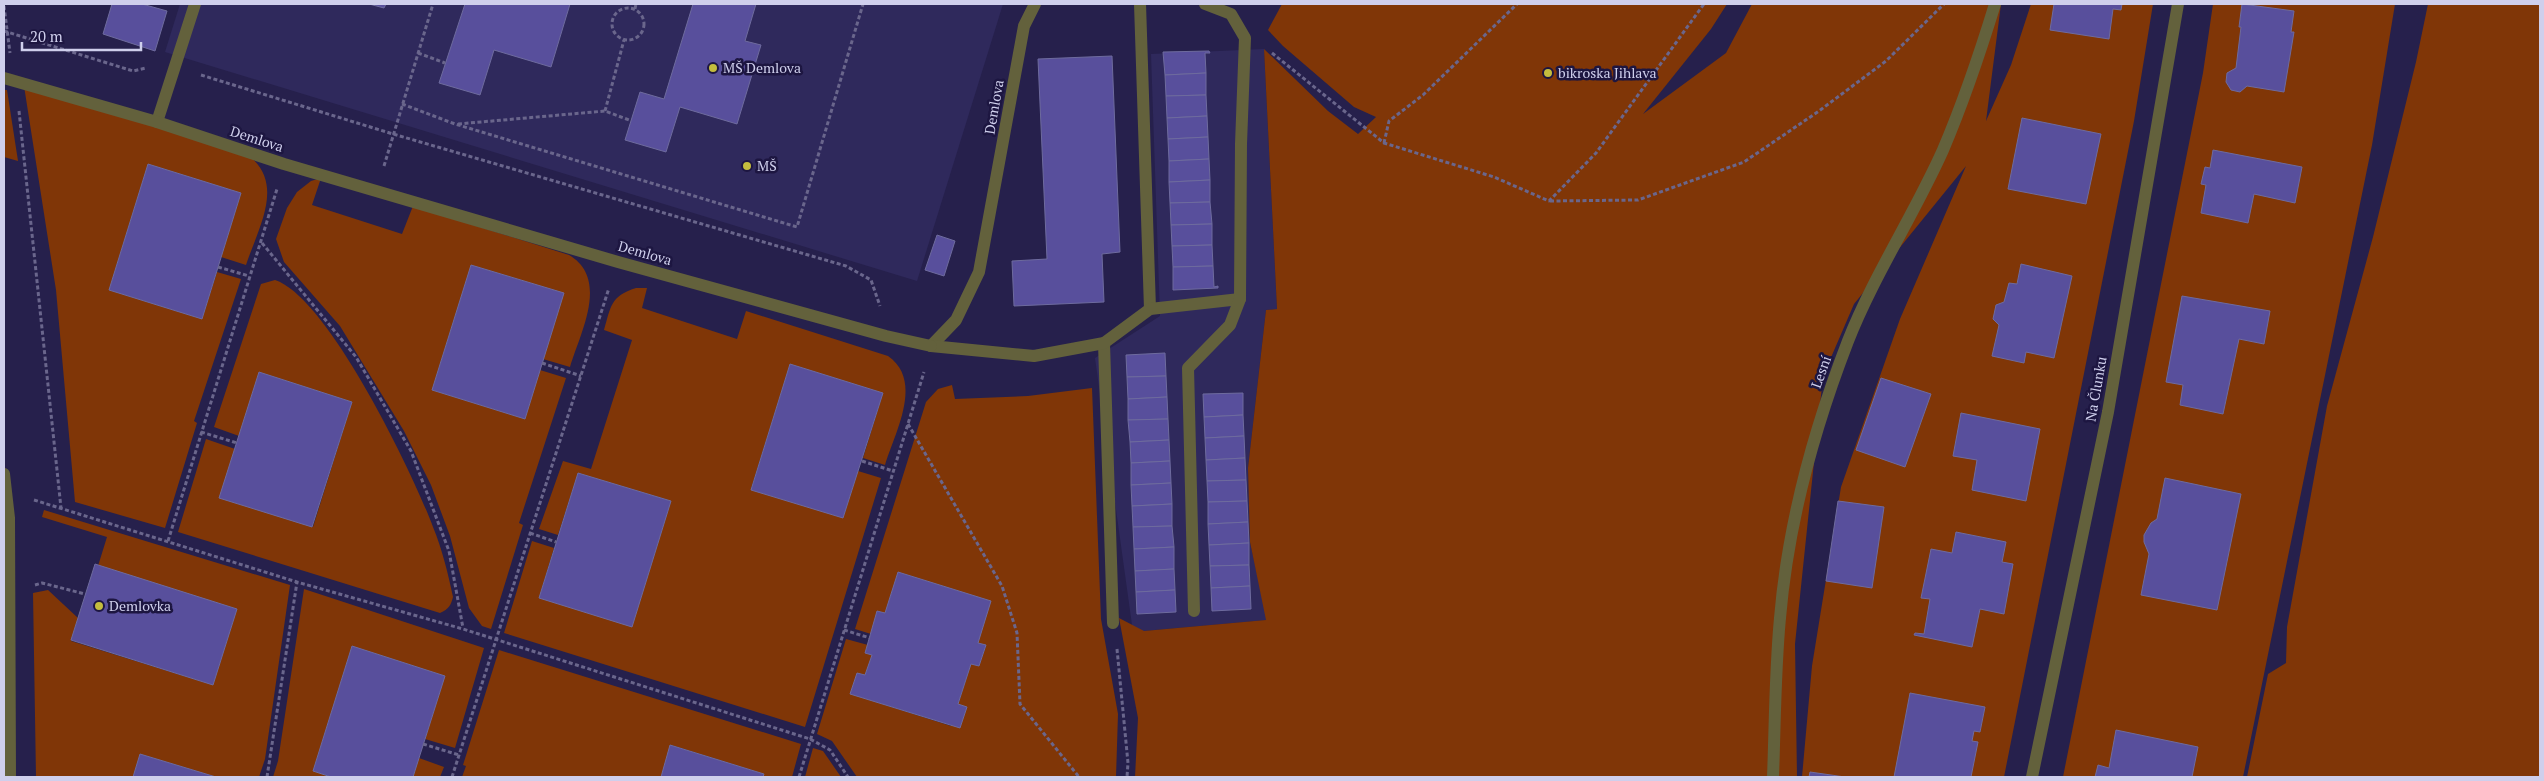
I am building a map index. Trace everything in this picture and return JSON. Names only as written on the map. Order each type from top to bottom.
[{"type":"street","points":[[157,122],[195,4]]},
{"type":"street","name":"Demlova","points":[[10,79],[157,122],[284,164],[618,262],[886,336],[931,346],[956,320],[979,272],[1024,26],[1035,4]]},
{"type":"street","points":[[1140,4],[1150,309]]},
{"type":"street","points":[[1194,611],[1188,368],[1230,325],[1240,299],[1241,144],[1245,38],[1231,14],[1205,4]]},
{"type":"street","name":"Lesní","points":[[1772,777],[1780,617],[1793,521],[1818,425],[1849,339],[1889,254],[1942,151],[1981,49],[1995,4]]},
{"type":"street","name":"Na Člunku","points":[[2032,777],[2108,412],[2178,4]]},
{"type":"street","points":[[931,346],[1034,356],[1104,343],[1150,309],[1240,299]]},
{"type":"street","points":[[1104,343],[1114,624]]},
{"type":"street","points":[[4,474],[9,518],[10,777]]},
{"type":"path","points":[[376,191],[433,4]]},
{"type":"path","points":[[635,9],[636,4]]},
{"type":"path","points":[[402,104],[455,124],[797,227],[863,4]]},
{"type":"path","points":[[1384,143],[1389,121],[1423,95],[1517,4]]},
{"type":"path","points":[[1550,201],[1596,153],[1704,4]]},
{"type":"path","points":[[1238,25],[1384,143],[1494,177],[1550,201],[1638,200],[1744,162],[1819,111],[1886,61],[1944,4]]},
{"type":"path","points":[[4,6],[10,79],[60,508],[297,582],[464,628],[496,640],[810,739],[830,750],[848,777]]},
{"type":"path","points":[[623,9],[635,9],[643,17],[644,29],[636,39],[624,40],[615,33],[612,27],[614,16],[623,9]]},
{"type":"path","points":[[5,32],[133,71],[147,68],[150,64]]},
{"type":"path","points":[[605,111],[624,40]]},
{"type":"path","points":[[418,53],[445,63]]},
{"type":"path","points":[[174,66],[393,134],[846,266],[871,280],[880,305],[886,336]]},
{"type":"path","points":[[455,124],[605,111],[629,120]]},
{"type":"path","points":[[168,542],[249,276],[262,243],[284,164]]},
{"type":"path","points":[[262,243],[356,357],[411,451],[449,551],[464,628]]},
{"type":"path","points":[[452,777],[618,262]]},
{"type":"path","points":[[218,267],[249,276]]},
{"type":"path","points":[[799,777],[931,346]]},
{"type":"path","points":[[542,363],[581,376]]},
{"type":"path","points":[[908,424],[1002,586],[1017,633],[1020,704],[1079,777]]},
{"type":"path","points":[[201,432],[237,443]]},
{"type":"path","points":[[862,461],[893,471]]},
{"type":"path","points":[[530,533],[556,542]]},
{"type":"path","points":[[267,777],[297,582]]},
{"type":"path","points":[[9,594],[42,583],[85,594]]},
{"type":"path","points":[[1114,624],[1122,686],[1128,763],[1127,777]]},
{"type":"path","points":[[844,630],[870,638]]},
{"type":"path","points":[[423,744],[459,755]]},
{"type":"shaded area","name":"MŠ","points":[[180,4],[1003,4],[917,281],[165,52]]},
{"type":"shaded area","points":[[1282,4],[1727,4],[1711,29],[1643,114],[1726,53],[1752,4],[2001,4],[1986,121],[2011,65],[2031,4],[2153,4],[2134,121],[2004,777],[1802,777],[1812,666],[1841,487],[1900,319],[1966,166],[1854,304],[1823,376],[1795,644],[1797,777],[1135,777],[1138,718],[1119,618],[1144,631],[1266,620],[1250,542],[1248,468],[1266,310],[1277,309],[1264,49],[1328,111],[1358,134],[1376,117],[1354,107],[1283,46],[1268,30]]},
{"type":"shaded area","points":[[2213,4],[2395,4],[2372,145],[2243,777],[2063,777],[2203,73]]},
{"type":"shaded area","points":[[2428,4],[2540,4],[2540,777],[2247,777],[2268,674],[2286,663],[2287,627],[2327,406],[2373,237],[2416,62]]},
{"type":"shaded area","points":[[1264,49],[1277,309],[1266,310],[1248,468],[1250,542],[1267,620],[1133,632],[1095,358],[1160,316],[1151,54]]},
{"type":"shaded area","points":[[24,86],[248,155],[259,167],[265,179],[266,207],[246,265],[221,257],[241,193],[148,164],[109,290],[202,319],[217,272],[241,279],[194,421],[197,423],[165,528],[75,502],[56,290]]},
{"type":"shaded area","points":[[4,90],[7,90],[18,161],[4,157]]},
{"type":"shaded area","points":[[321,178],[312,205],[402,234],[413,206],[569,255],[581,265],[588,278],[590,292],[589,307],[570,367],[543,359],[563,293],[471,265],[432,390],[525,419],[540,370],[566,378],[519,523],[523,525],[491,629],[482,626],[469,608],[450,536],[431,485],[404,431],[340,326],[284,262],[276,239],[287,208],[297,192],[311,181]]},
{"type":"shaded area","points":[[275,280],[296,293],[319,318],[343,351],[388,430],[423,502],[442,552],[453,597],[446,610],[440,613],[178,532],[206,439],[235,449],[220,498],[313,527],[352,402],[259,372],[239,436],[214,427],[261,284]]},
{"type":"shaded area","points":[[636,288],[647,288],[642,308],[737,339],[746,311],[888,356],[899,367],[904,379],[906,393],[904,408],[885,465],[863,458],[883,393],[790,364],[751,489],[843,518],[858,471],[881,478],[805,727],[504,633],[532,541],[554,548],[539,598],[632,626],[671,501],[578,473],[558,535],[539,529],[563,461],[591,469],[632,340],[604,330],[610,309],[616,299],[627,291]]},
{"type":"shaded area","points":[[952,385],[955,399],[1028,396],[1092,388],[1101,619],[1118,714],[1116,777],[857,777],[832,741],[817,734],[846,639],[868,645],[865,653],[872,655],[865,675],[857,673],[851,694],[951,726],[971,664],[979,666],[986,646],[978,643],[990,601],[898,572],[885,613],[877,611],[871,634],[855,629],[926,402],[938,389]]},
{"type":"shaded area","points":[[44,510],[290,585],[265,759],[259,777],[216,777],[140,754],[133,777],[36,777],[33,593],[48,590],[78,618],[71,641],[213,685],[237,609],[98,566],[107,537],[42,517]]},
{"type":"shaded area","points":[[304,589],[484,648],[455,748],[425,739],[445,676],[352,646],[313,771],[331,777],[273,777],[278,761]]},
{"type":"shaded area","points":[[499,650],[801,744],[792,777],[763,777],[764,774],[671,745],[661,777],[462,777],[466,766],[463,765]]},
{"type":"shaded area","points":[[813,748],[823,751],[841,777],[805,777]]},
{"type":"shaded area","points":[[419,758],[444,767],[440,777],[413,777]]},
{"type":"building","points":[[112,4],[142,4],[167,11],[155,51],[103,34]]},
{"type":"building","points":[[369,4],[386,4],[384,8]]},
{"type":"building","points":[[465,4],[570,4],[551,67],[494,50],[480,95],[439,83]]},
{"type":"building","name":"MŠ Demlova","points":[[693,4],[756,4],[745,41],[761,45],[737,124],[680,107],[666,152],[625,140],[640,92],[664,99]]},
{"type":"building","points":[[2054,4],[2122,4],[2121,10],[2113,9],[2109,39],[2050,30]]},
{"type":"building","points":[[2242,4],[2294,11],[2291,32],[2294,32],[2284,92],[2247,86],[2240,92],[2231,90],[2226,82],[2227,73],[2236,68]]},
{"type":"building","points":[[1209,51],[1210,53],[1205,53],[1206,73],[1165,75],[1163,52]]},
{"type":"building","points":[[1112,56],[1120,252],[1102,254],[1104,302],[1014,306],[1012,261],[1047,259],[1038,59]]},
{"type":"building","points":[[1206,73],[1206,95],[1166,96],[1165,75]]},
{"type":"building","points":[[1206,95],[1207,116],[1167,118],[1166,96]]},
{"type":"building","points":[[1207,116],[1208,137],[1168,139],[1167,118]]},
{"type":"building","points":[[2022,118],[2101,134],[2086,204],[2008,189]]},
{"type":"building","points":[[1208,137],[1209,159],[1169,161],[1168,139]]},
{"type":"building","points":[[2213,150],[2302,167],[2295,203],[2254,194],[2248,223],[2201,213],[2206,185],[2201,184],[2205,167],[2210,168]]},
{"type":"building","points":[[1209,159],[1210,180],[1169,182],[1169,161]]},
{"type":"building","points":[[148,164],[241,193],[202,319],[109,290]]},
{"type":"building","points":[[1210,180],[1210,202],[1170,203],[1169,182]]},
{"type":"building","points":[[1210,202],[1212,224],[1171,225],[1170,203]]},
{"type":"building","points":[[1212,224],[1212,245],[1172,246],[1171,225]]},
{"type":"building","points":[[937,235],[955,241],[944,276],[925,270]]},
{"type":"building","points":[[1212,245],[1213,266],[1173,267],[1172,246]]},
{"type":"building","points":[[2021,264],[2072,276],[2054,358],[2026,352],[2024,363],[1992,356],[1999,325],[1993,319],[1996,305],[2004,302],[2009,283],[2017,284]]},
{"type":"building","points":[[471,265],[564,293],[525,419],[432,390]]},
{"type":"building","points":[[1213,266],[1214,287],[1218,286],[1218,288],[1173,290],[1173,267]]},
{"type":"building","points":[[2182,296],[2270,311],[2264,344],[2239,339],[2223,414],[2180,405],[2183,385],[2166,382]]},
{"type":"building","points":[[1165,353],[1166,376],[1127,377],[1126,355]]},
{"type":"building","points":[[790,364],[883,393],[843,518],[751,490]]},
{"type":"building","points":[[259,372],[352,402],[312,527],[219,498]]},
{"type":"building","points":[[1166,376],[1167,397],[1128,399],[1127,377]]},
{"type":"building","points":[[1881,378],[1931,394],[1905,467],[1856,450]]},
{"type":"building","points":[[1243,393],[1243,415],[1204,417],[1203,394]]},
{"type":"building","points":[[1167,397],[1168,419],[1128,420],[1128,399]]},
{"type":"building","points":[[1961,413],[2040,429],[2026,501],[1972,490],[1977,460],[1953,456]]},
{"type":"building","points":[[1243,415],[1244,436],[1205,438],[1204,417]]},
{"type":"building","points":[[1168,419],[1169,440],[1130,442],[1128,420]]},
{"type":"building","points":[[1244,436],[1245,458],[1206,460],[1205,438]]},
{"type":"building","points":[[1169,440],[1170,461],[1131,463],[1130,442]]},
{"type":"building","points":[[1245,458],[1246,480],[1207,481],[1206,460]]},
{"type":"building","points":[[1170,461],[1171,483],[1131,485],[1131,463]]},
{"type":"building","points":[[578,473],[671,501],[632,627],[539,598]]},
{"type":"building","points":[[2165,478],[2241,494],[2217,610],[2141,595],[2149,554],[2144,542],[2144,535],[2151,523],[2157,519]]},
{"type":"building","points":[[1246,480],[1247,501],[1208,502],[1207,481]]},
{"type":"building","points":[[1171,483],[1172,504],[1132,506],[1131,485]]},
{"type":"building","points":[[1247,501],[1248,522],[1208,524],[1208,502]]},
{"type":"building","points":[[1838,501],[1884,507],[1872,588],[1826,581]]},
{"type":"building","points":[[1172,504],[1172,526],[1133,527],[1132,506]]},
{"type":"building","points":[[1248,522],[1249,543],[1209,545],[1208,524]]},
{"type":"building","points":[[1172,526],[1174,547],[1134,549],[1133,527]]},
{"type":"building","points":[[1956,532],[2006,542],[2002,562],[2013,564],[2004,614],[1980,609],[1972,647],[1914,635],[1915,633],[1924,634],[1930,599],[1921,598],[1931,549],[1952,553]]},
{"type":"building","points":[[1249,543],[1249,565],[1210,566],[1209,545]]},
{"type":"building","points":[[1174,547],[1174,569],[1135,571],[1134,549]]},
{"type":"building","points":[[95,564],[237,609],[213,685],[71,640]]},
{"type":"building","points":[[1249,565],[1250,586],[1211,588],[1210,566]]},
{"type":"building","points":[[1174,569],[1175,590],[1136,592],[1135,571]]},
{"type":"building","points":[[898,572],[991,601],[978,643],[986,645],[979,666],[971,664],[958,704],[967,707],[960,728],[850,694],[857,673],[865,675],[872,655],[865,653],[877,611],[885,613]]},
{"type":"building","points":[[1250,586],[1251,609],[1212,611],[1211,588]]},
{"type":"building","points":[[1175,590],[1176,612],[1137,614],[1136,592]]},
{"type":"building","points":[[352,646],[445,676],[413,777],[331,777],[313,771]]},
{"type":"building","points":[[1910,693],[1985,707],[1980,732],[1974,731],[1972,741],[1978,742],[1971,777],[1894,777]]},
{"type":"building","points":[[2116,730],[2198,747],[2192,777],[2095,777],[2098,765],[2109,768]]},
{"type":"building","points":[[670,745],[764,774],[763,777],[661,777]]},
{"type":"building","points":[[140,754],[216,777],[133,777]]},
{"type":"building","points":[[1810,772],[1845,777],[1809,777]]},
{"type":"place","name":"MŠ Demlova","points":[[713,68]]},
{"type":"place","name":"bikroska Jihlava","points":[[1548,73]]},
{"type":"place","name":"MŠ","points":[[747,166]]},
{"type":"place","name":"Demlovka","points":[[99,606]]}]
